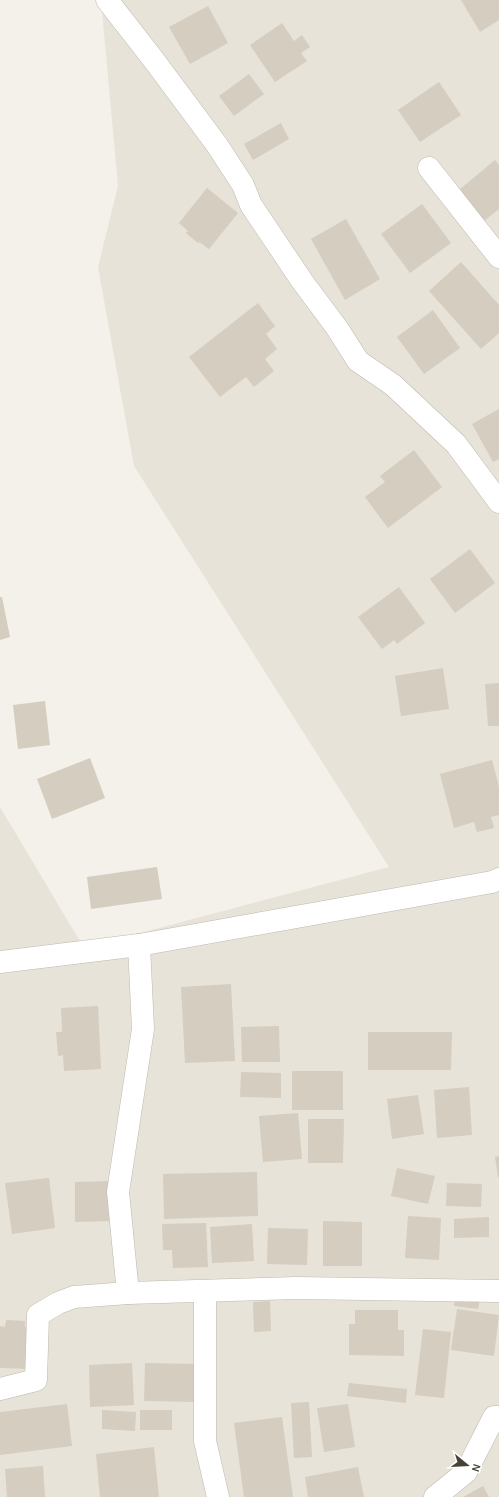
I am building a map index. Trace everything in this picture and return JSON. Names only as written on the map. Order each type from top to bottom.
[{"type":"street","points":[[107,0],[217,145],[243,185],[251,205],[302,281],[337,328],[358,361],[393,385],[456,444],[499,502]]},
{"type":"street","points":[[429,168],[499,257]]},
{"type":"street","points":[[0,962],[139,945],[492,882],[499,879]]},
{"type":"street","points":[[128,1293],[118,1192],[142,1029],[139,945]]},
{"type":"street","points":[[0,1389],[36,1380],[38,1315],[58,1303],[74,1297],[128,1293],[296,1288],[499,1291]]},
{"type":"street","points":[[205,1291],[205,1441],[218,1497]]},
{"type":"street","points":[[435,1497],[466,1472],[494,1418],[499,1417]]},
{"type":"shaded area","points":[[101,0],[499,0],[499,1497],[0,1497],[0,807],[84,948],[389,867],[134,466],[98,267],[118,186]]},
{"type":"building","points":[[461,0],[499,0],[499,20],[480,32]]},
{"type":"building","points":[[208,6],[228,43],[190,64],[169,27]]},
{"type":"building","points":[[282,23],[294,41],[302,35],[310,47],[301,53],[307,61],[275,82],[250,45]]},
{"type":"building","points":[[249,74],[264,94],[234,116],[219,96]]},
{"type":"building","points":[[439,82],[461,115],[420,142],[398,110]]},
{"type":"building","points":[[281,123],[289,139],[253,160],[244,144]]},
{"type":"building","points":[[495,160],[499,165],[499,209],[484,221],[459,190]]},
{"type":"building","points":[[207,188],[238,213],[209,249],[199,242],[198,243],[186,233],[188,231],[179,223]]},
{"type":"building","points":[[422,204],[451,243],[410,273],[381,234]]},
{"type":"building","points":[[346,219],[380,279],[345,300],[311,239]]},
{"type":"building","points":[[461,262],[499,305],[499,333],[481,349],[429,291]]},
{"type":"building","points":[[258,303],[275,326],[266,334],[277,349],[265,359],[274,371],[254,387],[246,377],[220,397],[189,357]]},
{"type":"building","points":[[433,310],[460,348],[424,374],[397,337]]},
{"type":"building","points":[[499,409],[499,459],[493,462],[472,424]]},
{"type":"building","points":[[414,450],[442,487],[388,528],[365,497],[385,482],[380,476]]},
{"type":"building","points":[[470,549],[495,583],[455,613],[430,579]]},
{"type":"building","points":[[399,587],[425,623],[397,644],[394,640],[382,649],[358,617]]},
{"type":"building","points":[[0,597],[2,597],[10,637],[0,640]]},
{"type":"building","points":[[443,668],[449,709],[401,716],[395,676]]},
{"type":"building","points":[[499,683],[499,726],[488,726],[485,684]]},
{"type":"building","points":[[45,701],[50,745],[18,749],[13,705]]},
{"type":"building","points":[[90,758],[105,798],[52,819],[37,779]]},
{"type":"building","points":[[492,760],[499,787],[499,815],[491,817],[494,828],[477,832],[474,822],[454,828],[440,774]]},
{"type":"building","points":[[157,867],[162,899],[91,909],[87,877]]},
{"type":"building","points":[[231,984],[235,1061],[185,1063],[181,987]]},
{"type":"building","points":[[98,1006],[101,1069],[64,1071],[63,1055],[58,1056],[56,1032],[62,1032],[61,1008]]},
{"type":"building","points":[[279,1026],[280,1062],[242,1062],[241,1027]]},
{"type":"building","points":[[368,1032],[452,1032],[451,1070],[368,1070]]},
{"type":"building","points":[[292,1071],[343,1071],[343,1110],[292,1110]]},
{"type":"building","points":[[241,1072],[281,1073],[281,1098],[240,1097]]},
{"type":"building","points":[[469,1087],[472,1135],[437,1138],[434,1090]]},
{"type":"building","points":[[418,1095],[424,1134],[392,1139],[387,1099]]},
{"type":"building","points":[[298,1113],[302,1159],[263,1162],[259,1116]]},
{"type":"building","points":[[308,1119],[344,1119],[343,1163],[308,1163]]},
{"type":"building","points":[[499,1156],[499,1177],[498,1177],[495,1157]]},
{"type":"building","points":[[397,1168],[435,1176],[428,1204],[391,1196]]},
{"type":"building","points":[[257,1172],[258,1216],[164,1219],[163,1174]]},
{"type":"building","points":[[49,1178],[55,1228],[12,1234],[5,1183]]},
{"type":"building","points":[[110,1181],[111,1221],[75,1222],[75,1182]]},
{"type":"building","points":[[447,1183],[482,1184],[481,1207],[446,1206]]},
{"type":"building","points":[[408,1216],[441,1218],[439,1260],[405,1258]]},
{"type":"building","points":[[489,1217],[489,1237],[454,1238],[454,1219]]},
{"type":"building","points":[[323,1221],[362,1222],[362,1266],[323,1266]]},
{"type":"building","points":[[206,1223],[208,1267],[173,1268],[172,1250],[163,1250],[162,1224]]},
{"type":"building","points":[[252,1224],[254,1261],[212,1263],[210,1227]]},
{"type":"building","points":[[268,1228],[308,1229],[307,1265],[267,1264]]},
{"type":"building","points":[[455,1295],[480,1298],[478,1309],[454,1306]]},
{"type":"building","points":[[270,1301],[271,1331],[254,1332],[253,1302]]},
{"type":"building","points":[[457,1309],[499,1315],[494,1356],[451,1350]]},
{"type":"building","points":[[355,1310],[398,1310],[398,1330],[404,1330],[404,1356],[349,1355],[349,1324],[355,1324]]},
{"type":"building","points":[[6,1320],[25,1321],[25,1327],[35,1328],[33,1369],[0,1368],[0,1326],[5,1327]]},
{"type":"building","points":[[423,1329],[451,1332],[444,1398],[415,1395]]},
{"type":"building","points":[[132,1363],[134,1405],[90,1407],[89,1365]]},
{"type":"building","points":[[145,1363],[198,1364],[197,1402],[144,1401]]},
{"type":"building","points":[[349,1383],[407,1389],[406,1403],[347,1396]]},
{"type":"building","points":[[309,1402],[312,1457],[294,1458],[291,1403]]},
{"type":"building","points":[[67,1404],[72,1446],[0,1455],[0,1412]]},
{"type":"building","points":[[348,1404],[355,1447],[324,1452],[317,1408]]},
{"type":"building","points":[[102,1410],[136,1412],[135,1431],[102,1429]]},
{"type":"building","points":[[140,1410],[172,1410],[172,1430],[140,1430]]},
{"type":"building","points":[[282,1417],[293,1497],[244,1497],[234,1423]]},
{"type":"building","points":[[154,1447],[159,1497],[100,1497],[96,1454]]},
{"type":"building","points":[[43,1466],[45,1497],[7,1497],[5,1469]]},
{"type":"building","points":[[358,1467],[364,1497],[308,1497],[305,1477]]},
{"type":"building","points":[[483,1486],[489,1497],[463,1497]]}]
